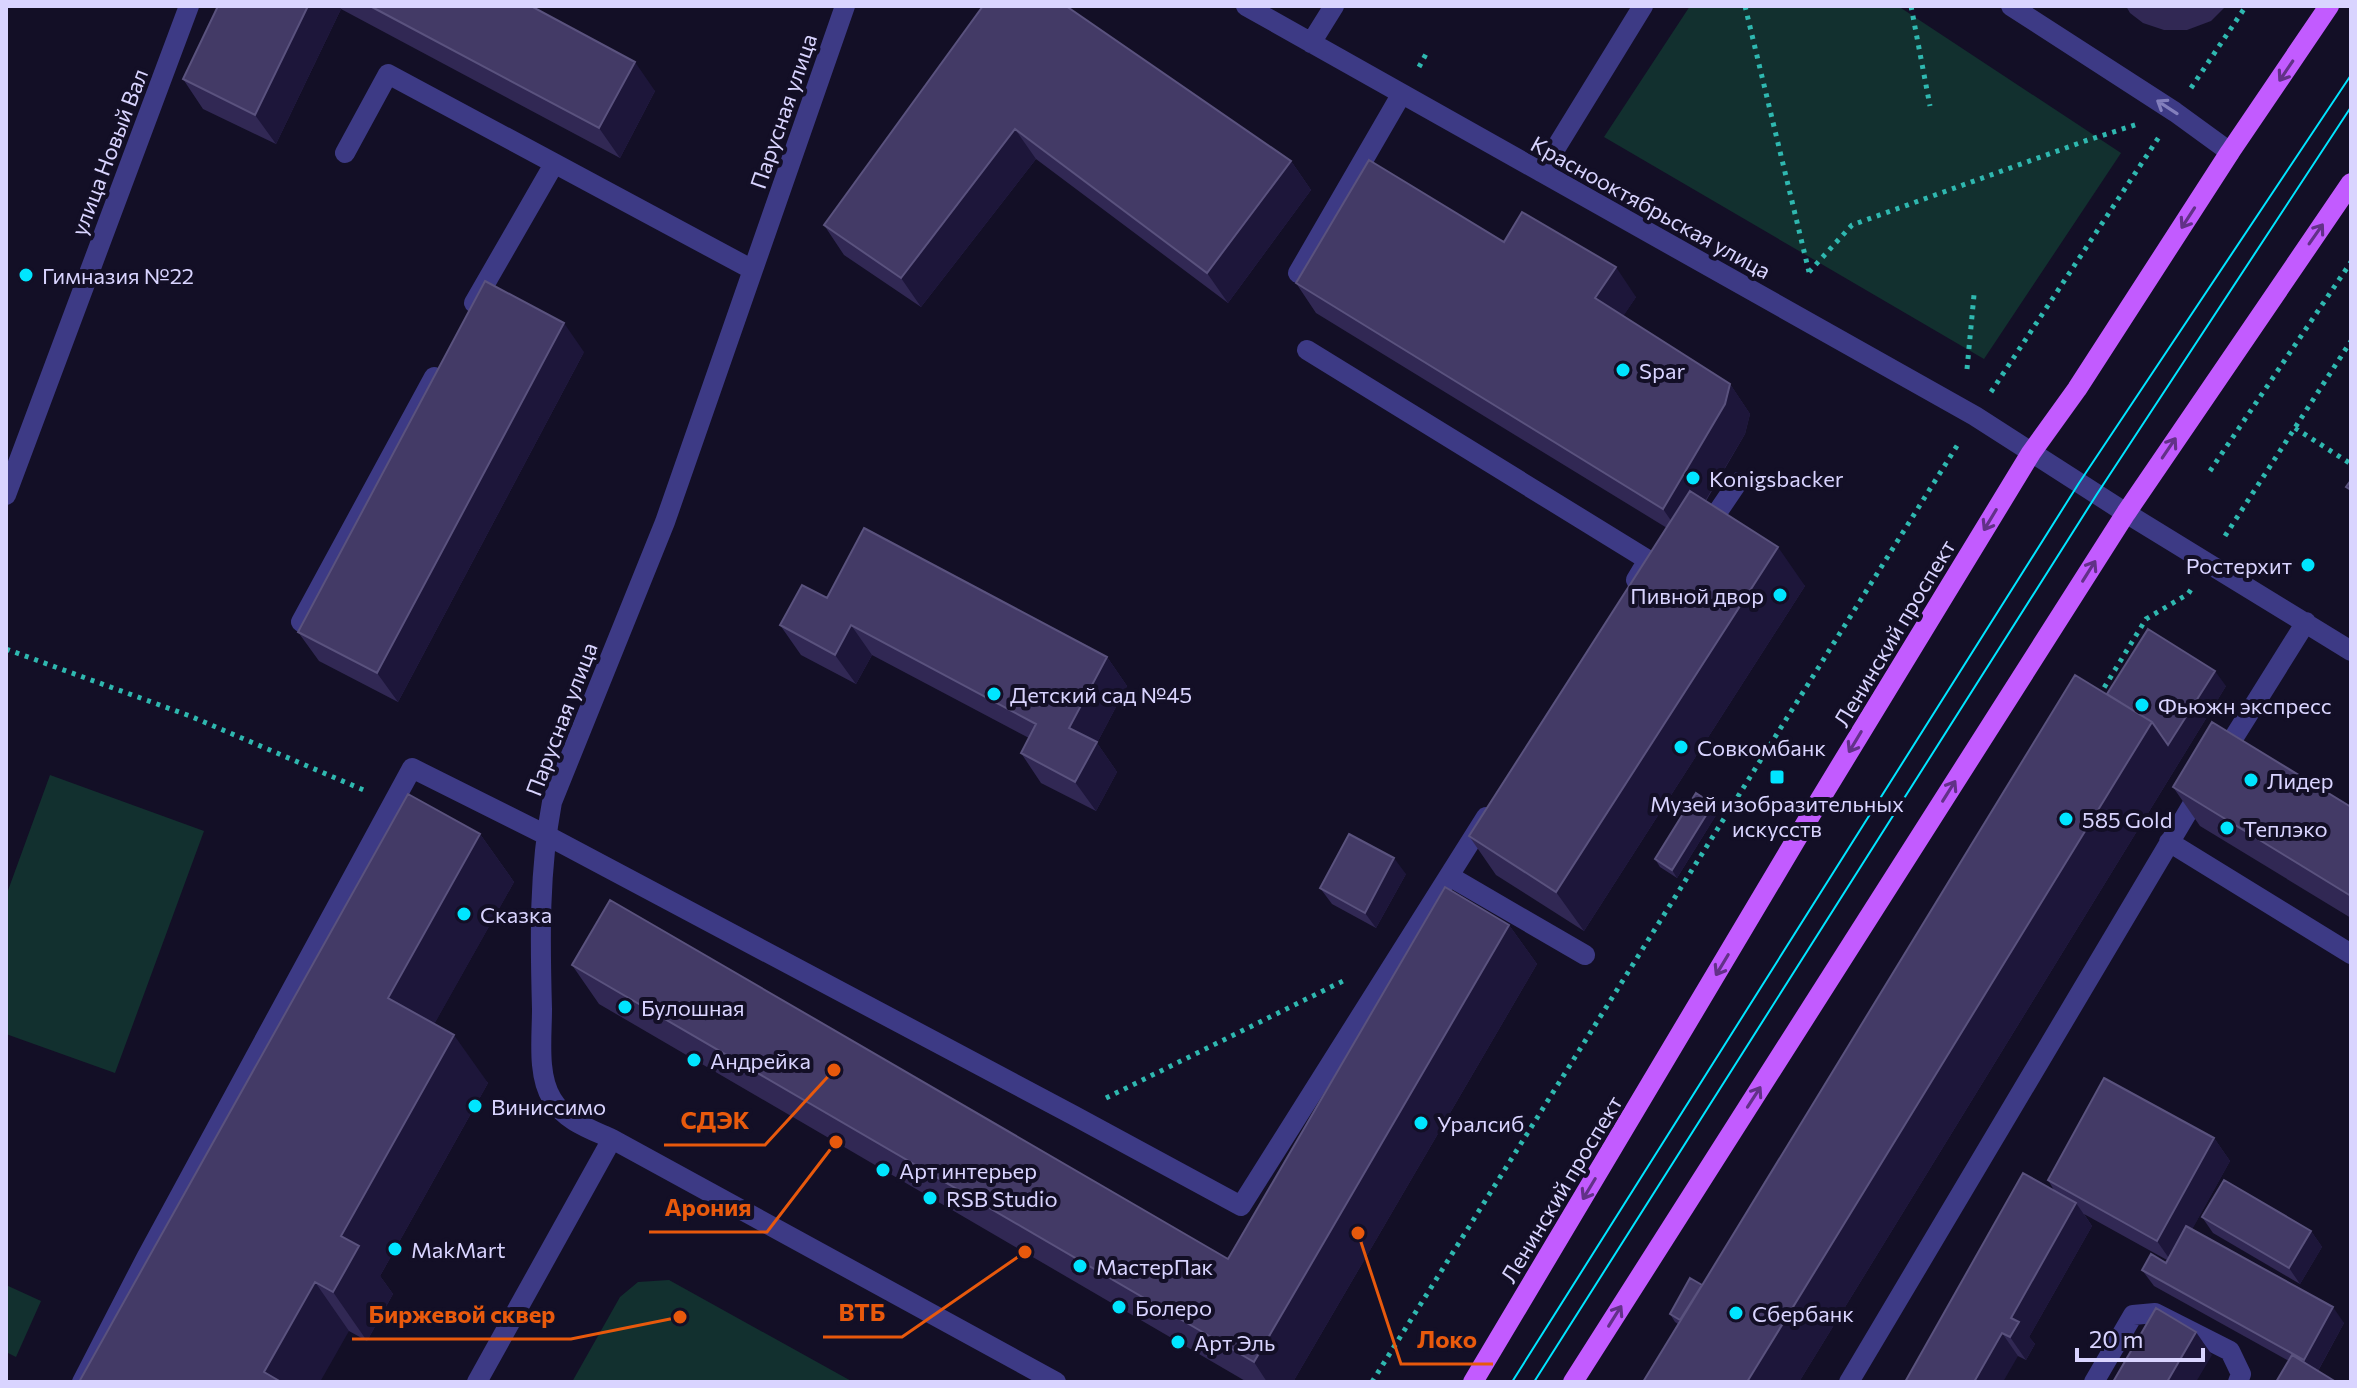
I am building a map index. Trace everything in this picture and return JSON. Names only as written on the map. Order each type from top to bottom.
[{"type":"main road","name":"Ленинский проспект","points":[[1473,1382],[1819,801],[2031,453],[2077,389],[2230,152],[2329,6]]},
{"type":"main road","points":[[1573,1382],[2126,513],[2351,183]]},
{"type":"street","name":"улица Новый Вал","points":[[6,495],[189,6]]},
{"type":"street","name":"Парусная улица","points":[[845,6],[665,522],[552,802],[540,911],[543,1070],[551,1098],[568,1119],[612,1139],[1056,1382]]},
{"type":"street","name":"Краснооктябрьская улица","points":[[1246,6],[1975,416],[2351,651]]},
{"type":"street","points":[[1311,43],[1334,6]]},
{"type":"street","points":[[1541,172],[1643,6]]},
{"type":"street","points":[[2011,6],[2175,112],[2230,152]]},
{"type":"street","points":[[345,153],[388,74],[753,270]]},
{"type":"street","points":[[1298,273],[1401,95]]},
{"type":"street","points":[[468,315],[554,164]]},
{"type":"street","points":[[1307,350],[1655,559],[1623,600]]},
{"type":"street","points":[[301,622],[445,357]]},
{"type":"street","points":[[1696,542],[1738,482]]},
{"type":"street","points":[[1849,1382],[2169,842],[2306,622]]},
{"type":"street","points":[[82,1382],[412,768],[546,835],[1241,1206],[1499,797]]},
{"type":"street","points":[[2169,842],[2351,954]]},
{"type":"street","points":[[1449,876],[1585,955]]},
{"type":"street","points":[[477,1382],[612,1139]]},
{"type":"street","points":[[2094,1382],[2133,1315],[2155,1313],[2230,1351],[2241,1374],[2238,1382]]},
{"type":"path","points":[[1745,6],[1809,272],[1852,225],[2175,112]]},
{"type":"path","points":[[1911,6],[1930,106]]},
{"type":"path","points":[[1372,1382],[1975,416],[2246,6]]},
{"type":"path","points":[[2210,471],[2351,262]]},
{"type":"path","points":[[1967,369],[1974,295]]},
{"type":"path","points":[[2095,701],[2146,619],[2188,594],[2351,341]]},
{"type":"path","points":[[2295,428],[2351,464]]},
{"type":"path","points":[[6,649],[190,716],[393,803]]},
{"type":"path","points":[[1073,1115],[1358,974]]},
{"type":"green space","points":[[1690,6],[1898,6],[2121,153],[1984,359],[1604,137]]},
{"type":"green space","points":[[50,775],[204,831],[115,1073],[6,1034],[6,896]]},
{"type":"green space","points":[[669,1280],[853,1382],[572,1382],[620,1297],[638,1282]]},
{"type":"green space","points":[[6,1285],[41,1301],[16,1357],[6,1352]]},
{"type":"building","points":[[218,6],[308,6],[255,115],[183,79]]},
{"type":"building","points":[[370,6],[531,6],[635,62],[599,128]]},
{"type":"building","points":[[983,6],[1066,6],[1291,161],[1207,273],[1015,129],[901,278],[824,225]]},
{"type":"building","points":[[1369,160],[1504,242],[1522,212],[1616,267],[1595,298],[1730,384],[1725,404],[1663,509],[1296,283]]},
{"type":"building","points":[[485,281],[564,323],[377,673],[298,632]]},
{"type":"building","points":[[1690,491],[1778,547],[1556,892],[1469,836]]},
{"type":"building","points":[[864,528],[1107,657],[1069,728],[1097,742],[1075,782],[1021,753],[1036,724],[851,625],[835,655],[780,625],[802,585],[827,598]]},
{"type":"building","points":[[2148,629],[2215,671],[2168,745],[2152,722],[2107,694]]},
{"type":"building","points":[[2075,675],[2152,722],[1747,1382],[1643,1382]]},
{"type":"building","points":[[2212,722],[2351,807],[2351,896],[2173,787]]},
{"type":"building","points":[[1696,793],[1713,804],[1672,870],[1655,859]]},
{"type":"building","points":[[408,794],[480,834],[388,998],[454,1035],[341,1236],[359,1246],[333,1292],[315,1282],[264,1372],[281,1382],[79,1382]]},
{"type":"building","points":[[1349,834],[1394,858],[1365,913],[1320,888]]},
{"type":"building","points":[[1445,887],[1509,925],[1254,1362],[572,965],[610,900],[1228,1259]]},
{"type":"building","points":[[2104,1078],[2214,1138],[2157,1241],[2048,1180]]},
{"type":"building","points":[[2023,1173],[2076,1203],[2011,1318],[2019,1322],[2010,1337],[2002,1333],[1974,1382],[1905,1382]]},
{"type":"building","points":[[2224,1180],[2311,1231],[2289,1268],[2202,1217]]},
{"type":"building","points":[[2186,1226],[2333,1307],[2304,1360],[2142,1270],[2151,1254],[2166,1263]]},
{"type":"building","points":[[1690,1278],[1702,1285],[1680,1320],[1670,1314]]},
{"type":"building","points":[[2156,1308],[2196,1332],[2167,1382],[2113,1382]]},
{"type":"building","points":[[2292,1355],[2336,1382],[2276,1382]]},
{"type":"tram line","points":[[1512,1382],[2079,483],[2351,75]]},
{"type":"tram line","points":[[1534,1382],[2097,494],[2351,107]]},
{"type":"place","name":"Гимназия №22","points":[[26,275]]},
{"type":"place","name":"Spar","points":[[1623,370]]},
{"type":"place","name":"Konigsbacker","points":[[1693,478]]},
{"type":"place","name":"Ростерхит","points":[[2308,565]]},
{"type":"place","name":"Пивной двор","points":[[1780,595]]},
{"type":"place","name":"Детский сад №45","points":[[994,694]]},
{"type":"place","name":"Фьюжн экспресс","points":[[2142,705]]},
{"type":"place","name":"Совкомбанк","points":[[1681,747]]},
{"type":"place","name":"Музей изобразительных искусств","points":[[1777,777]]},
{"type":"place","name":"Лидер","points":[[2251,780]]},
{"type":"place","name":"585 Gold","points":[[2066,819]]},
{"type":"place","name":"Теплэко","points":[[2227,828]]},
{"type":"place","name":"Сказка","points":[[464,914]]},
{"type":"place","name":"Булошная","points":[[625,1007]]},
{"type":"place","name":"Андрейка","points":[[694,1060]]},
{"type":"place","name":"СДЭК","points":[[834,1070]]},
{"type":"place","name":"Виниссимо","points":[[475,1106]]},
{"type":"place","name":"Уралсиб","points":[[1421,1123]]},
{"type":"place","name":"Арония","points":[[836,1142]]},
{"type":"place","name":"Арт интерьер","points":[[883,1170]]},
{"type":"place","name":"RSB Studio","points":[[930,1198]]},
{"type":"place","name":"Локо","points":[[1358,1233]]},
{"type":"place","name":"MakMart","points":[[395,1249]]},
{"type":"place","name":"ВТБ","points":[[1025,1252]]},
{"type":"place","name":"МастерПак","points":[[1080,1266]]},
{"type":"place","name":"Болеро","points":[[1119,1307]]},
{"type":"place","name":"Сбербанк","points":[[1736,1313]]},
{"type":"place","name":"Биржевой сквер","points":[[680,1317]]},
{"type":"place","name":"Арт Эль","points":[[1178,1342]]}]
